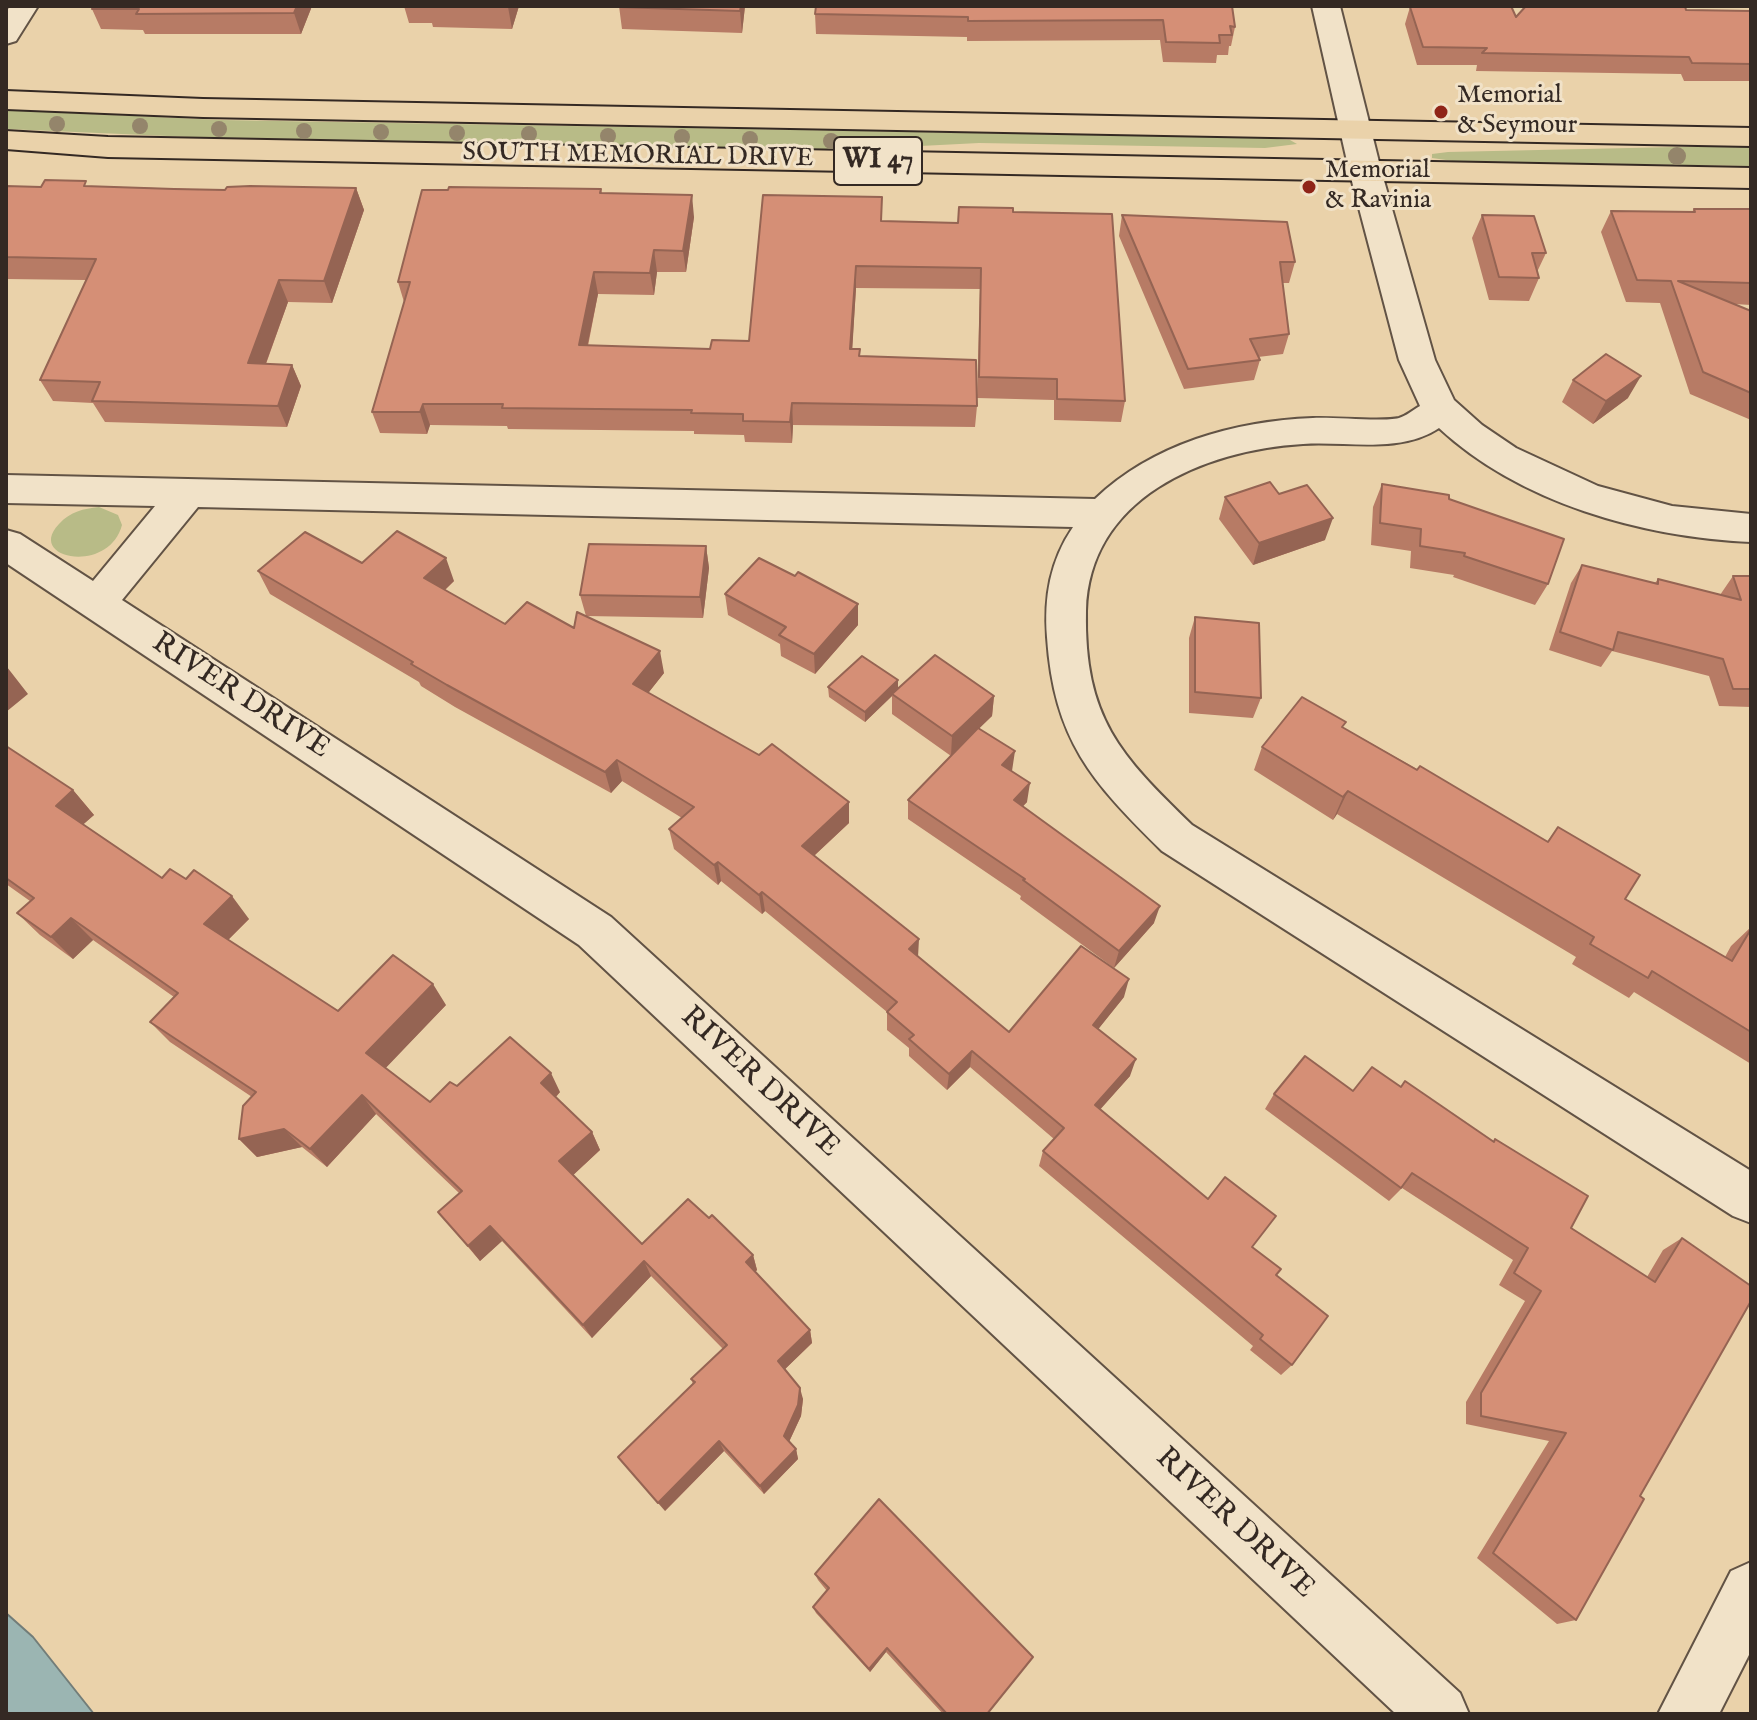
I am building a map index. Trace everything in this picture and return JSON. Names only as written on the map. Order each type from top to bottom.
[{"type":"main road","name":"SOUTH MEMORIAL DRIVE","points":[[6,100],[203,108],[1751,137]]},
{"type":"main road","name":"SOUTH MEMORIAL DRIVE","points":[[6,140],[124,147],[1751,178]]},
{"type":"street","points":[[6,35],[24,6]]},
{"type":"street","points":[[1326,6],[1365,170],[1417,360],[1425,385],[1441,409],[1499,453],[1532,471],[1596,498],[1682,523],[1720,529],[1751,528]]},
{"type":"street","points":[[1441,409],[1406,430],[1324,430],[1271,434],[1234,441],[1141,479],[1100,513],[1079,550],[1069,579],[1064,613],[1072,682],[1081,719],[1119,779],[1177,838],[1751,1199]]},
{"type":"street","points":[[6,489],[985,513],[1100,513]]},
{"type":"street","points":[[97,605],[190,492]]},
{"type":"street","name":"RIVER DRIVE","points":[[6,544],[595,931],[1439,1714]]},
{"type":"street","points":[[1688,1714],[1751,1591]]},
{"type":"green space","points":[[6,110],[221,120],[1264,138],[1290,140],[1297,144],[1265,148],[979,143],[842,150],[214,138],[6,129]]},
{"type":"green space","points":[[1751,147],[1751,166],[1453,161],[1432,158],[1432,154],[1448,152]]},
{"type":"green space","points":[[99,507],[118,515],[122,525],[114,541],[102,551],[87,556],[61,553],[53,546],[51,536],[68,516]]},
{"type":"water","points":[[6,1613],[33,1637],[94,1714],[6,1714]]},
{"type":"building","points":[[93,6],[297,6],[294,13],[136,14],[139,9],[92,9]]},
{"type":"building","points":[[619,6],[741,6],[740,11]]},
{"type":"building","points":[[816,6],[1232,6],[1235,27],[1230,26],[1232,35],[1219,35],[1220,43],[1166,42],[1163,20],[968,21],[968,17],[815,14]]},
{"type":"building","points":[[1511,6],[1516,17],[1526,6],[1685,6],[1686,10],[1751,11],[1751,64],[1692,63],[1689,57],[1482,53],[1487,48],[1423,47],[1410,7]]},
{"type":"building","points":[[45,180],[86,181],[84,186],[174,189],[225,190],[227,187],[250,186],[356,188],[324,281],[279,280],[248,363],[292,365],[278,406],[92,401],[100,382],[40,380],[96,259],[6,257],[6,186],[41,187]]},
{"type":"building","points":[[449,187],[601,189],[600,193],[692,195],[683,251],[654,250],[650,273],[594,272],[579,345],[710,349],[712,340],[749,341],[763,195],[882,197],[881,221],[958,223],[959,207],[1013,208],[1013,212],[1112,214],[1125,401],[1057,399],[1057,379],[979,377],[981,268],[856,266],[850,349],[860,349],[859,356],[976,360],[977,406],[792,403],[790,422],[743,421],[743,414],[691,413],[692,410],[502,408],[503,404],[423,404],[420,412],[372,412],[410,282],[398,282],[422,190],[448,190]]},
{"type":"building","points":[[1694,209],[1751,209],[1751,283],[1678,281],[1751,311],[1751,393],[1703,372],[1671,281],[1637,280],[1611,211],[1695,212]]},
{"type":"building","points":[[1122,215],[1287,222],[1295,262],[1280,262],[1289,334],[1250,339],[1260,360],[1188,369]]},
{"type":"building","points":[[1482,215],[1534,216],[1546,253],[1532,253],[1539,278],[1499,277]]},
{"type":"building","points":[[1606,354],[1641,376],[1606,401],[1573,380]]},
{"type":"building","points":[[1270,482],[1279,494],[1307,485],[1333,518],[1259,543],[1225,497]]},
{"type":"building","points":[[1382,484],[1449,495],[1449,499],[1564,539],[1548,584],[1464,556],[1465,553],[1420,546],[1421,529],[1380,523]]},
{"type":"building","points":[[397,531],[446,558],[424,578],[505,624],[527,602],[574,628],[577,612],[660,651],[633,684],[759,755],[772,744],[849,802],[802,846],[919,939],[909,949],[1009,1032],[1081,946],[1129,979],[1093,1025],[1136,1059],[1095,1105],[1208,1199],[1225,1177],[1276,1216],[1252,1247],[1281,1269],[1276,1275],[1328,1316],[1292,1365],[1260,1339],[1263,1335],[1043,1151],[1064,1128],[972,1051],[949,1074],[909,1039],[914,1035],[887,1012],[897,1002],[762,892],[759,895],[718,862],[714,865],[669,829],[694,807],[617,760],[605,772],[447,685],[258,571],[305,532],[362,563]]},
{"type":"building","points":[[589,544],[706,546],[700,597],[580,595]]},
{"type":"building","points":[[759,558],[795,576],[798,572],[858,604],[814,654],[779,635],[786,627],[725,594]]},
{"type":"building","points":[[1582,565],[1658,584],[1658,579],[1741,600],[1733,576],[1751,576],[1751,689],[1733,689],[1723,659],[1618,632],[1613,650],[1560,632]]},
{"type":"building","points":[[1195,617],[1259,623],[1261,698],[1195,692]]},
{"type":"building","points":[[935,655],[994,696],[952,736],[892,694]]},
{"type":"building","points":[[862,656],[898,680],[865,712],[828,687]]},
{"type":"building","points":[[1302,697],[1346,722],[1342,727],[1417,770],[1420,766],[1548,842],[1558,827],[1640,875],[1625,899],[1732,961],[1751,929],[1751,1032],[1652,971],[1648,978],[1590,944],[1594,937],[1348,791],[1343,797],[1262,747]]},
{"type":"building","points":[[978,728],[1015,751],[1002,765],[1030,783],[1014,800],[1160,906],[1119,951],[1025,879],[908,800]]},
{"type":"building","points":[[6,746],[73,790],[56,806],[162,878],[170,869],[186,879],[194,870],[232,896],[204,924],[338,1011],[393,955],[433,984],[366,1053],[430,1102],[450,1082],[457,1086],[510,1037],[551,1073],[541,1083],[592,1132],[559,1161],[642,1244],[688,1199],[709,1218],[712,1215],[753,1255],[746,1262],[810,1330],[778,1361],[800,1388],[798,1405],[784,1436],[796,1449],[760,1486],[719,1441],[658,1503],[618,1457],[695,1382],[691,1379],[727,1345],[644,1261],[583,1325],[490,1226],[468,1246],[438,1212],[462,1191],[362,1095],[310,1149],[284,1129],[239,1139],[243,1106],[256,1092],[150,1022],[178,993],[71,918],[51,937],[17,913],[34,898],[6,878]]},
{"type":"building","points":[[1305,1056],[1353,1091],[1372,1067],[1401,1087],[1405,1081],[1494,1142],[1495,1139],[1588,1196],[1571,1228],[1655,1282],[1682,1238],[1751,1286],[1751,1301],[1640,1496],[1644,1499],[1576,1620],[1493,1553],[1566,1433],[1481,1416],[1481,1393],[1541,1291],[1514,1273],[1528,1248],[1412,1173],[1401,1188],[1274,1094]]},
{"type":"building","points":[[879,1499],[1033,1657],[987,1714],[947,1714],[887,1648],[869,1669],[813,1607],[829,1588],[815,1574]]},
{"type":"place","name":"Memorial & Seymour","points":[[1441,112]]},
{"type":"place","name":"Memorial & Ravinia","points":[[1309,187]]}]
